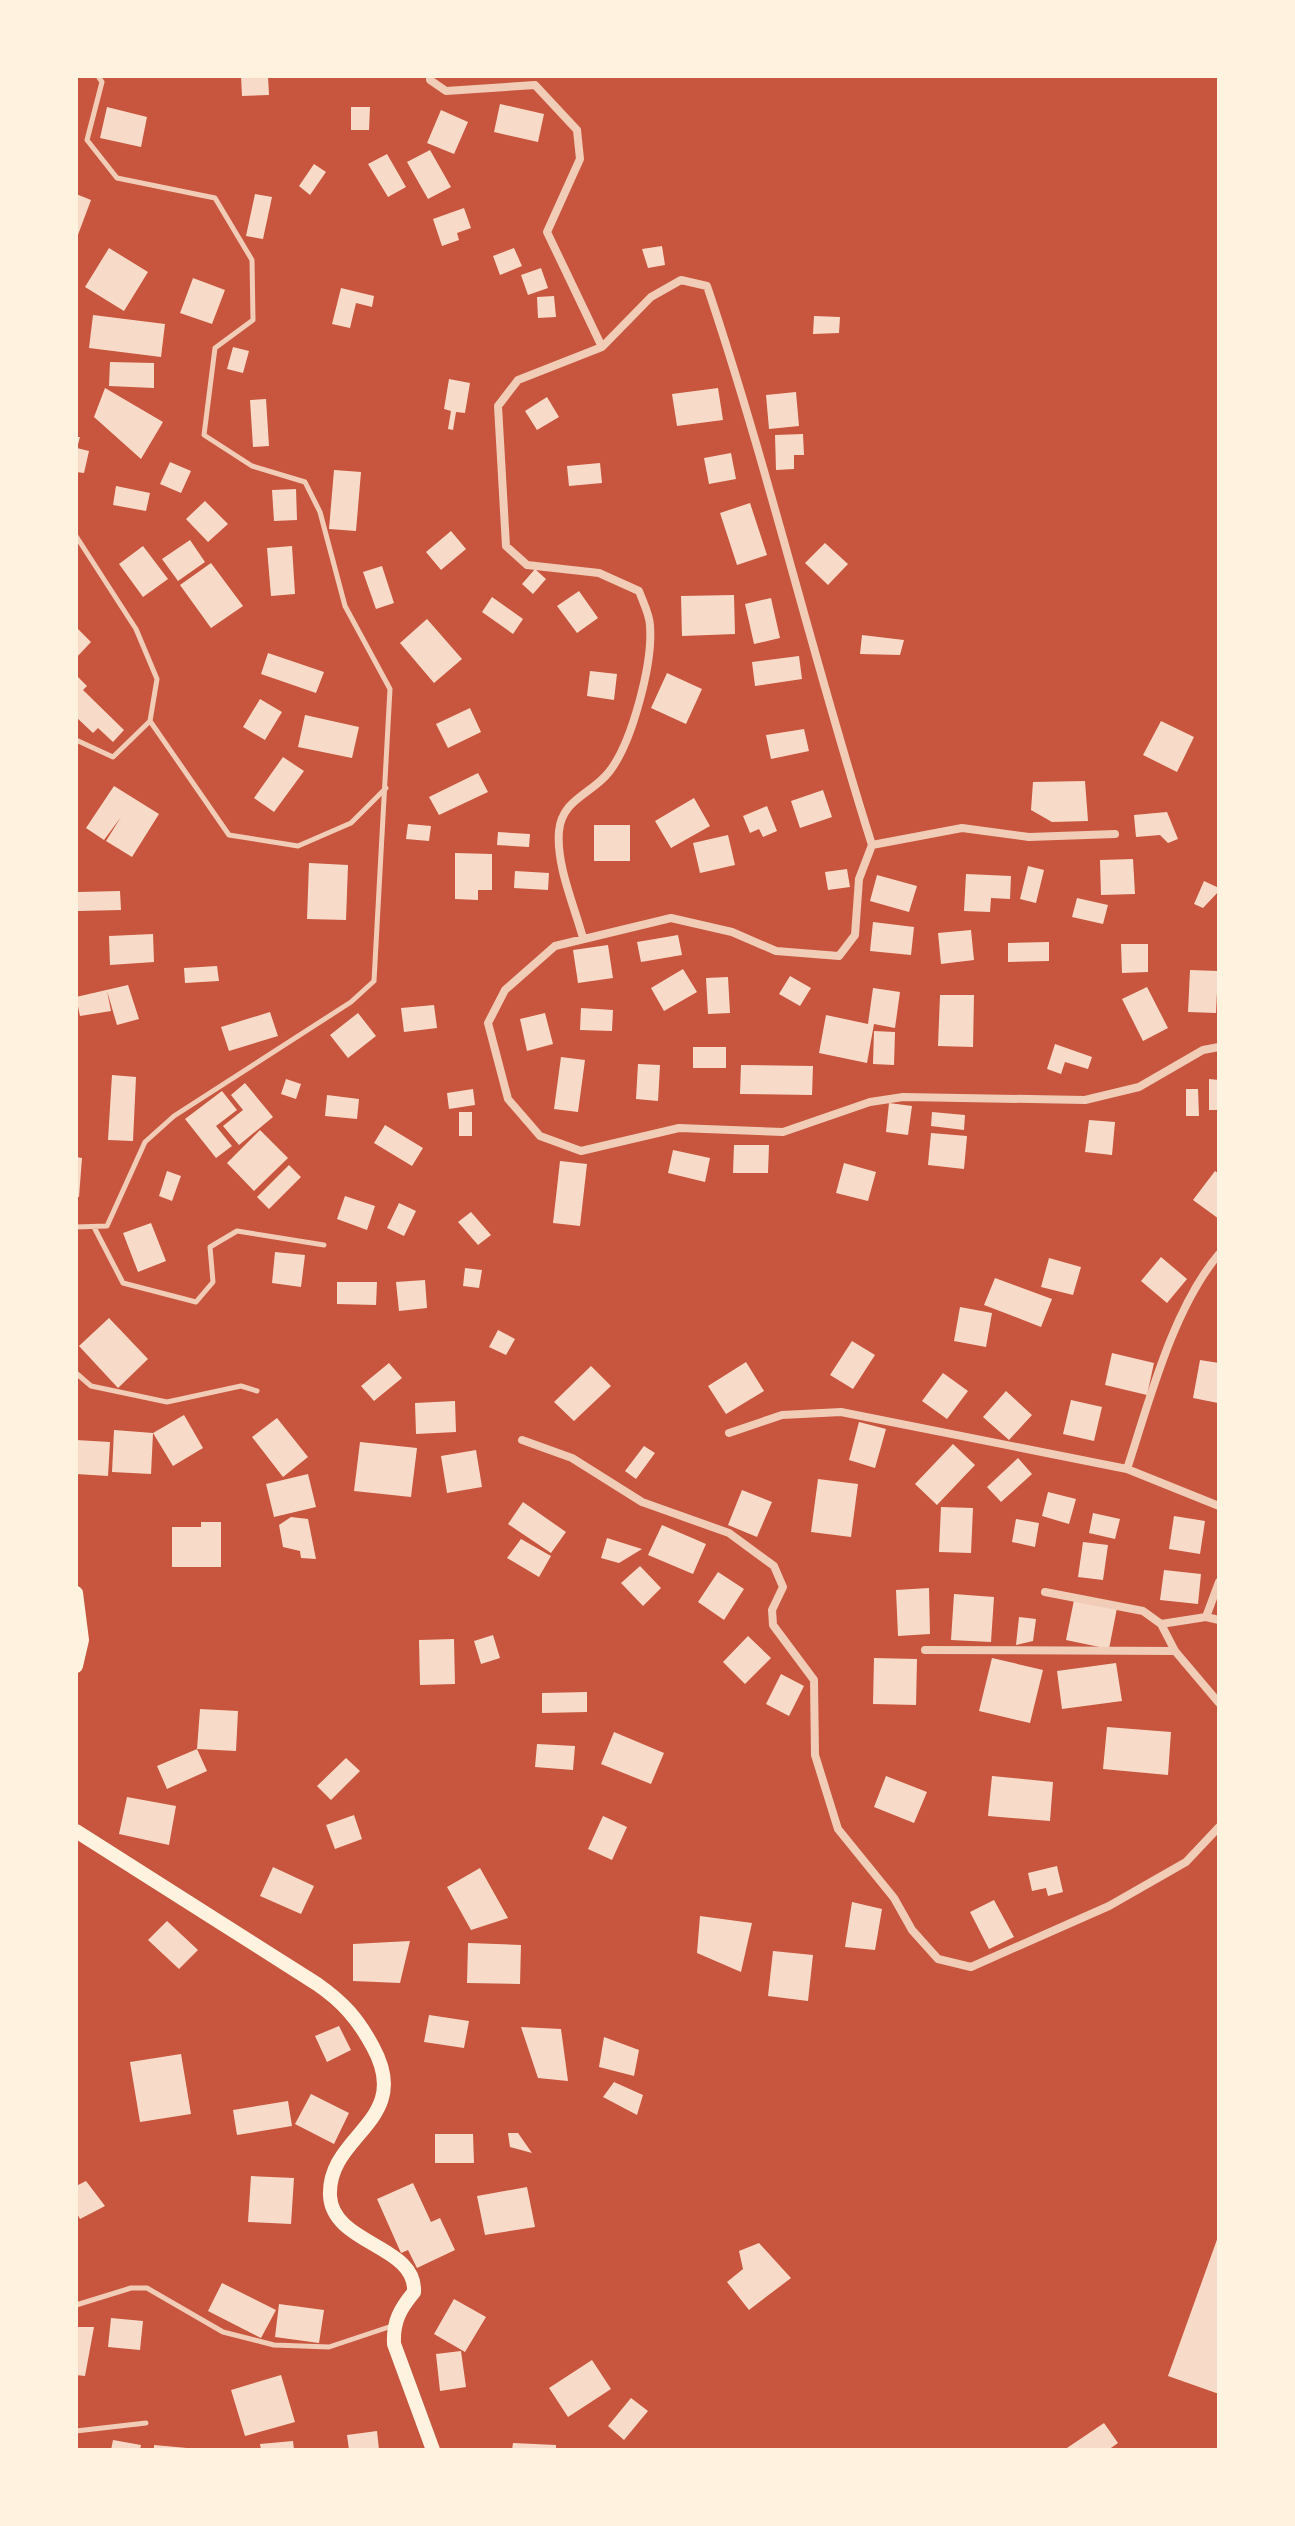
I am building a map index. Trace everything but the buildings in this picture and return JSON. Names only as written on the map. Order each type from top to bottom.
[{"type":"main road","points":[[76,1593],[82,1640],[76,1666]]},
{"type":"main road","points":[[76,1831],[317,1984],[348,2006],[363,2028],[385,2077],[385,2096],[335,2172],[330,2192],[332,2208],[340,2219],[373,2247],[403,2261],[411,2273],[414,2292],[393,2325],[394,2344],[433,2450]]},
{"type":"street","points":[[430,76],[430,80],[446,91],[535,85],[577,130],[580,159],[547,232],[602,347]]},
{"type":"street","points":[[583,938],[565,875],[559,830],[569,804],[608,774],[620,753],[643,684],[650,626],[639,591],[599,573],[527,565],[506,546],[498,406],[518,380],[602,347],[651,297],[681,280],[707,286],[743,394],[836,731],[872,845],[859,879],[855,935],[839,956],[776,951],[732,932],[671,918],[555,946],[505,990],[488,1023],[508,1099],[540,1136],[581,1151],[679,1128],[783,1132],[870,1102],[903,1097],[1085,1100],[1139,1087],[1203,1050],[1219,1047]]},
{"type":"street","points":[[872,845],[962,828],[1029,837],[1115,834]]},
{"type":"street","points":[[1127,1469],[1166,1352],[1208,1267],[1219,1254]]},
{"type":"street","points":[[729,1433],[782,1415],[841,1412],[1127,1469],[1219,1506]]},
{"type":"street","points":[[522,1440],[572,1458],[642,1502],[729,1533],[774,1566],[783,1587],[772,1610],[773,1625],[814,1680],[815,1755],[838,1829],[894,1898],[912,1930],[938,1959],[971,1967],[1096,1912],[1186,1862],[1219,1827]]},
{"type":"street","points":[[1206,1617],[1219,1582]]},
{"type":"street","points":[[1045,1592],[1143,1611],[1161,1624],[1175,1651],[1219,1703]]},
{"type":"street","points":[[1161,1624],[1206,1617],[1219,1620]]},
{"type":"street","points":[[925,1650],[1175,1651]]},
{"type":"lane","points":[[76,1227],[95,1229],[107,1226],[145,1142],[174,1116],[351,1002],[374,981],[390,689],[345,606],[320,512],[305,482],[252,466],[204,435],[215,348],[253,320],[252,260],[215,198],[117,178],[87,140],[102,82],[98,76]]},
{"type":"lane","points":[[76,536],[136,629],[157,679],[150,721],[113,757],[76,740]]},
{"type":"lane","points":[[150,721],[229,835],[298,846],[351,823],[387,787]]},
{"type":"lane","points":[[95,1229],[123,1283],[196,1302],[213,1282],[210,1247],[237,1231],[324,1245]]},
{"type":"lane","points":[[76,1373],[91,1386],[167,1402],[241,1386],[257,1391]]},
{"type":"lane","points":[[76,2305],[131,2288],[147,2288],[223,2332],[274,2345],[329,2347],[393,2325]]},
{"type":"lane","points":[[76,2431],[146,2423]]}]
